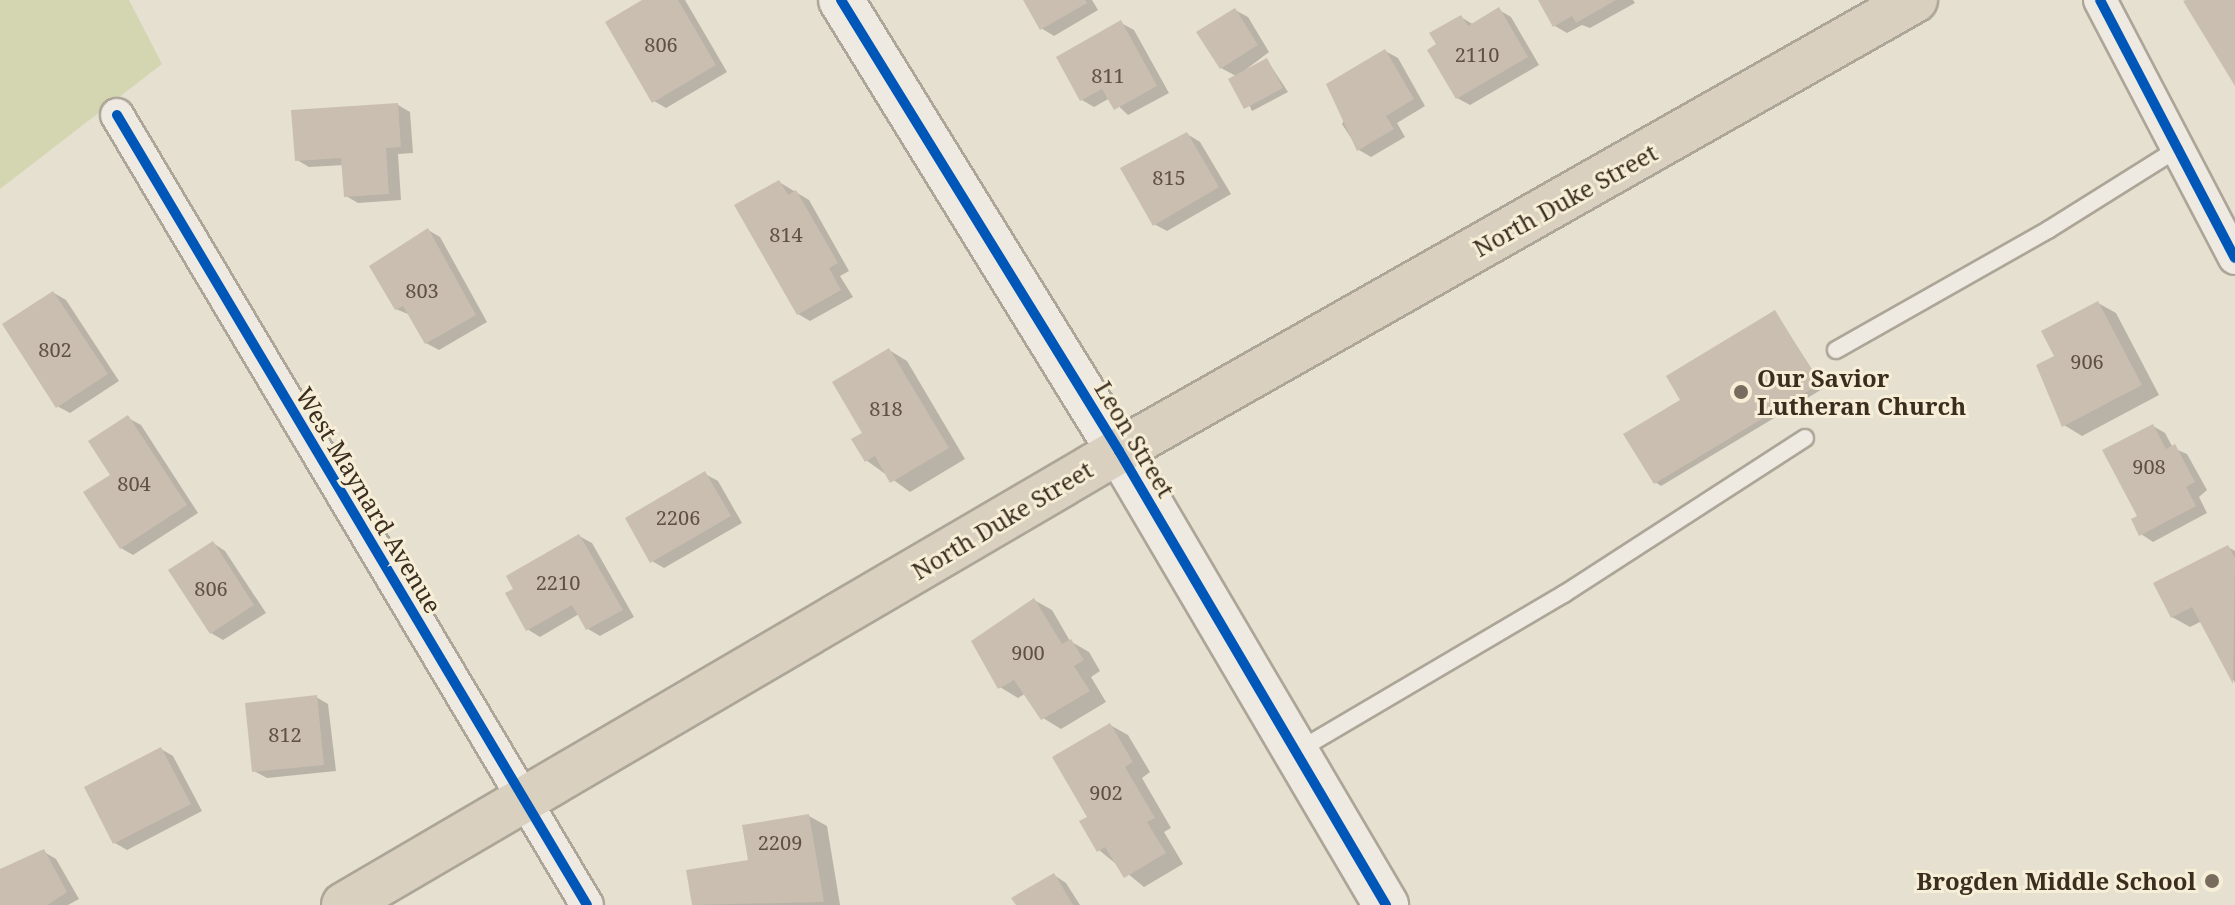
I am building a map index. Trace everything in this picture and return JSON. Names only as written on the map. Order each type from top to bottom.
[{"type":"highway","name":"North Duke Street","points":[[344,905],[526,802],[1119,451],[1915,0]]},
{"type":"street","name":"Leon Street","points":[[841,0],[1119,451],[1386,905]]},
{"type":"street","points":[[2100,0],[2235,258]]},
{"type":"street","name":"West Maynard Avenue","points":[[117,115],[587,905]]},
{"type":"lane","points":[[1836,350],[2048,230],[2177,149]]},
{"type":"lane","points":[[1296,752],[1564,594],[1805,438]]},
{"type":"green space","points":[[0,0],[129,0],[162,64],[0,189]]},
{"type":"building","points":[[642,0],[678,0],[716,65],[652,103],[605,22]]},
{"type":"building","points":[[1023,0],[1085,0],[1087,3],[1040,30]]},
{"type":"building","points":[[1538,0],[1616,0],[1576,23],[1572,16],[1553,27]]},
{"type":"building","points":[[2235,0],[2235,86],[2183,1]]},
{"type":"building","points":[[1499,7],[1528,57],[1456,99],[1427,50],[1436,44],[1429,33],[1461,15],[1468,26]]},
{"type":"building","points":[[1235,8],[1258,45],[1220,69],[1196,32]]},
{"type":"building","points":[[1121,20],[1157,86],[1114,110],[1102,89],[1080,101],[1056,57]]},
{"type":"building","points":[[1385,49],[1414,99],[1386,116],[1394,129],[1357,151],[1326,84]]},
{"type":"building","points":[[1267,58],[1283,88],[1244,109],[1228,79]]},
{"type":"building","points":[[398,103],[401,147],[386,148],[389,194],[344,197],[341,158],[295,161],[291,110]]},
{"type":"building","points":[[1187,132],[1219,187],[1153,226],[1120,168]]},
{"type":"building","points":[[779,180],[788,195],[796,190],[838,263],[829,268],[841,290],[797,315],[734,205]]},
{"type":"building","points":[[428,228],[476,315],[425,344],[403,306],[395,310],[369,266]]},
{"type":"building","points":[[53,291],[108,374],[56,408],[2,324]]},
{"type":"building","points":[[2098,301],[2142,385],[2062,427],[2036,365],[2054,356],[2041,331]]},
{"type":"building","name":"Our Savior Lutheran Church","points":[[1775,310],[1820,384],[1654,484],[1623,434],[1680,400],[1666,376]]},
{"type":"building","points":[[889,348],[949,448],[890,483],[875,456],[865,462],[851,439],[862,433],[832,382]]},
{"type":"building","points":[[128,415],[187,505],[120,549],[83,492],[110,475],[88,441]]},
{"type":"building","points":[[2153,424],[2166,449],[2175,444],[2195,482],[2186,487],[2196,506],[2139,536],[2131,519],[2137,516],[2102,450]]},
{"type":"building","points":[[705,471],[731,516],[650,563],[625,518]]},
{"type":"building","points":[[579,534],[623,610],[586,630],[572,605],[526,631],[505,593],[513,589],[506,576]]},
{"type":"building","points":[[213,541],[254,605],[210,634],[168,570]]},
{"type":"building","points":[[2228,545],[2235,558],[2233,684],[2192,607],[2171,618],[2153,583]]},
{"type":"building","points":[[1034,598],[1062,644],[1071,639],[1084,660],[1074,666],[1090,691],[1041,720],[1014,680],[998,689],[971,641]]},
{"type":"building","points":[[317,695],[324,765],[252,772],[245,703]]},
{"type":"building","points":[[1110,723],[1133,762],[1125,767],[1155,818],[1147,822],[1166,853],[1124,878],[1105,847],[1097,852],[1079,821],[1087,817],[1052,757]]},
{"type":"building","points":[[161,747],[191,804],[113,844],[84,787]]},
{"type":"building","points":[[809,814],[824,902],[692,905],[686,870],[748,860],[742,825]]},
{"type":"building","points":[[44,849],[67,892],[48,905],[0,905],[0,869]]},
{"type":"building","points":[[1054,873],[1073,905],[1016,905],[1011,898]]},
{"type":"cycle path","points":[[841,0],[1119,451],[1386,905]]},
{"type":"cycle path","points":[[2100,0],[2235,258]]},
{"type":"cycle path","points":[[117,115],[587,905]]},
{"type":"place","name":"Our Savior Lutheran Church","points":[[1741,392]]},
{"type":"place","name":"Brogden Middle School","points":[[2212,881]]}]
